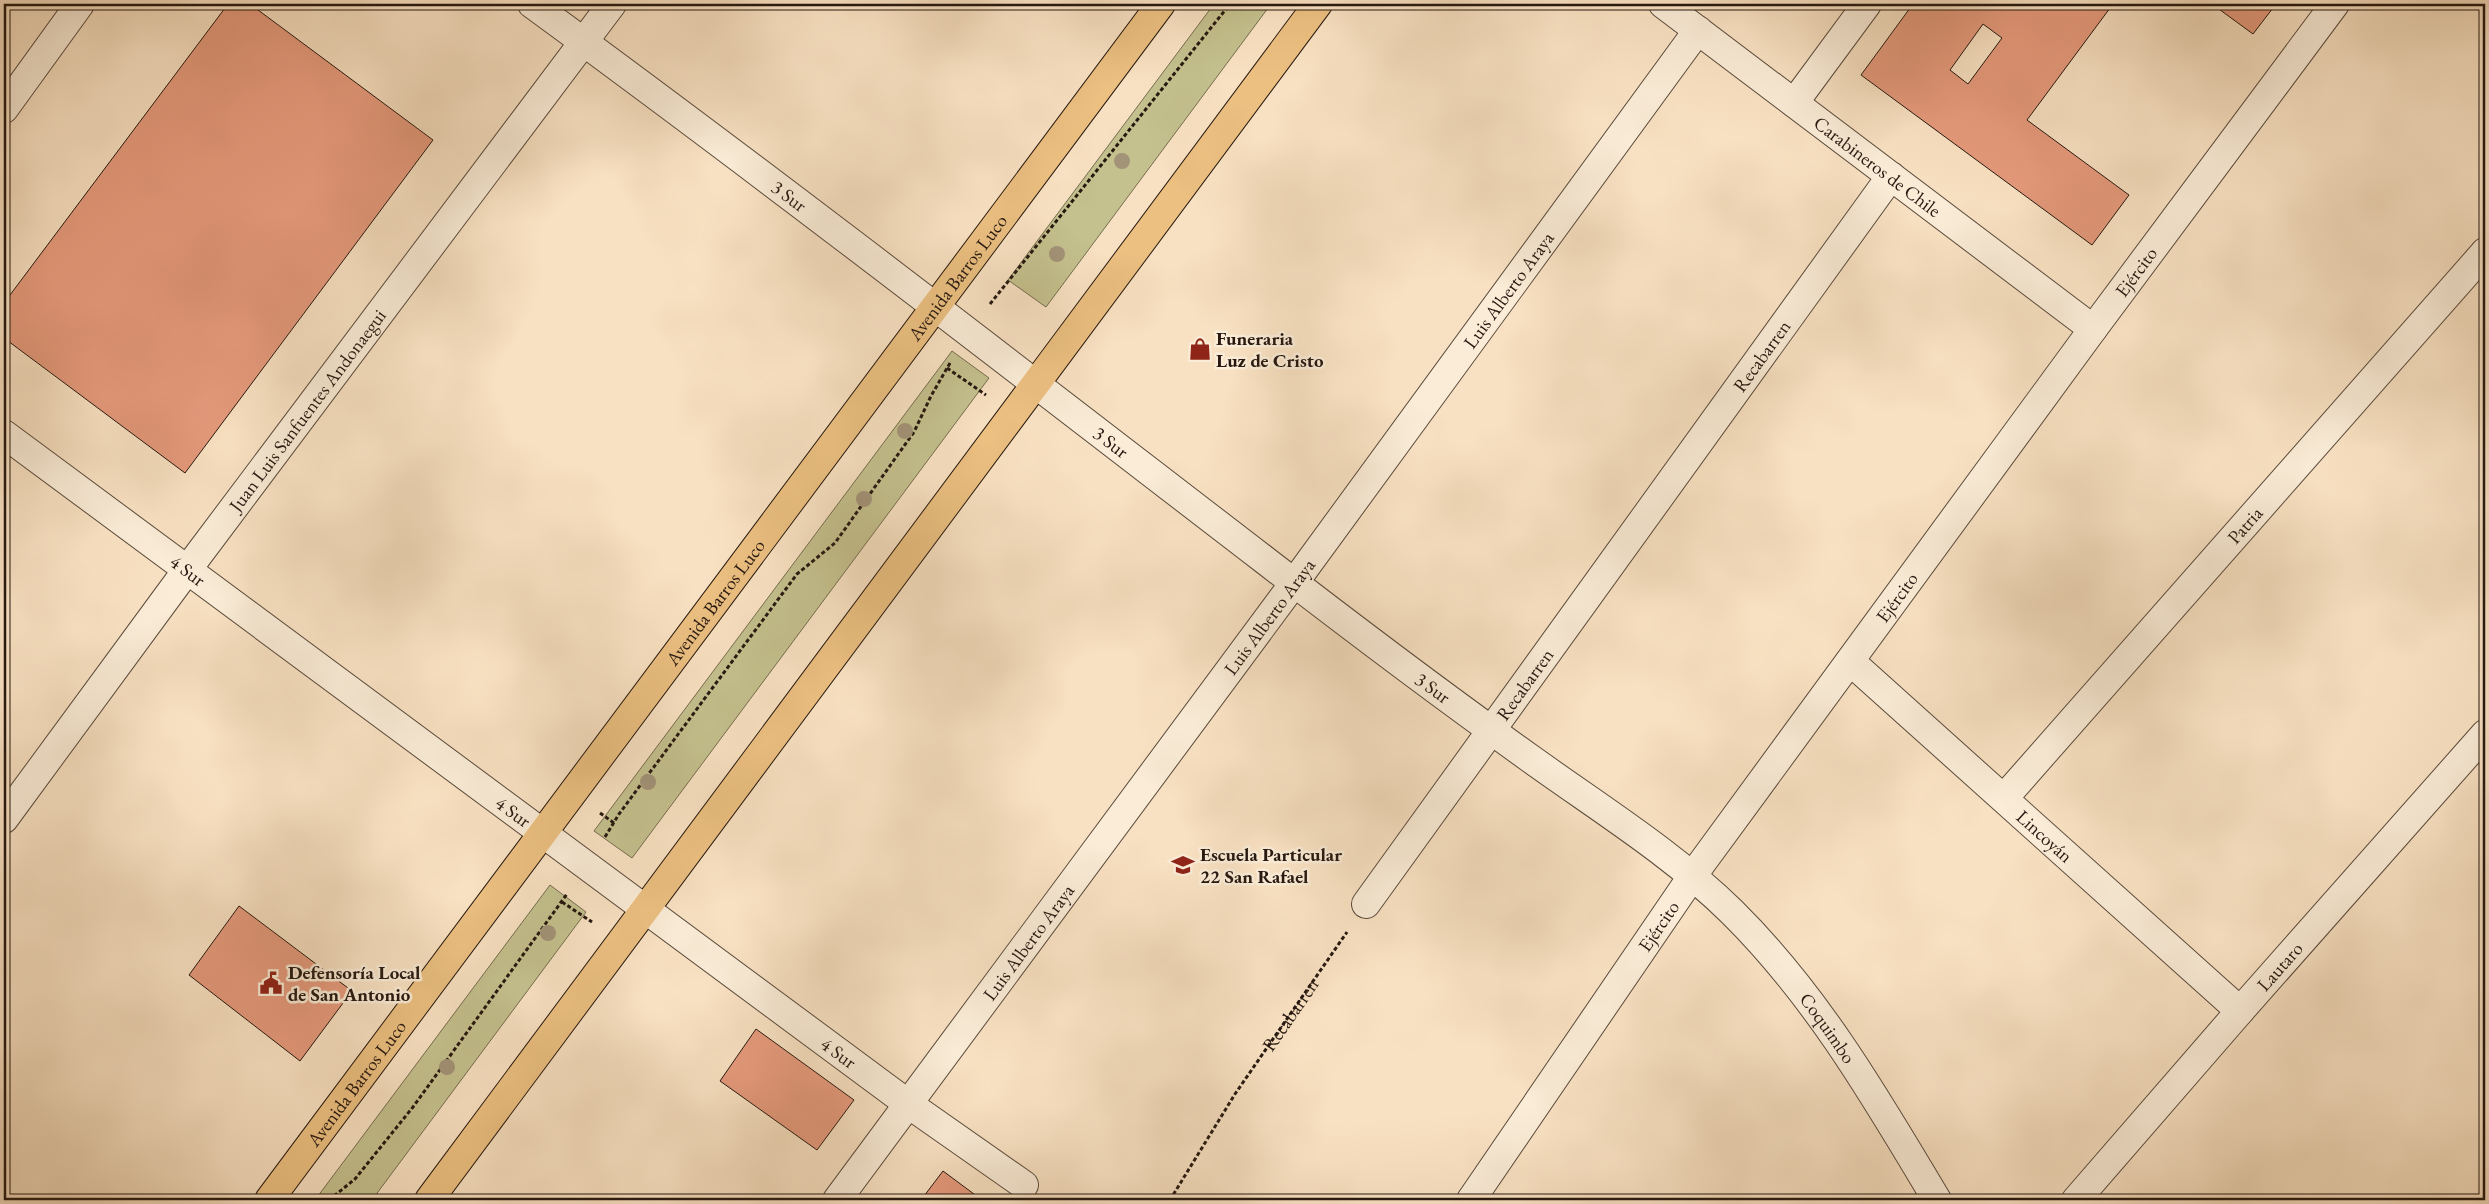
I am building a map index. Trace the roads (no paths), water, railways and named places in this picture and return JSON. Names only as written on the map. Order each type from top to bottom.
[{"type":"main road","name":"Avenida Barros Luco","points":[[269,1200],[1161,4]]},
{"type":"main road","points":[[429,1200],[1318,4]]},
{"type":"street","points":[[4,109],[80,4]]},
{"type":"street","name":"3 Sur","points":[[532,4],[968,332],[1294,583],[1492,731],[1693,875]]},
{"type":"street","name":"Juan Luis Sanfuentes Andonaegui","points":[[4,819],[187,570],[612,4]]},
{"type":"street","name":"Carabineros de Chile","points":[[1662,4],[2093,329]]},
{"type":"street","points":[[1794,103],[1867,4]]},
{"type":"street","name":"Ejército","points":[[1471,1200],[1693,875],[2093,329],[2336,4]]},
{"type":"street","name":"Luis Alberto Araya","points":[[837,1200],[1294,583],[1698,30]]},
{"type":"street","name":"Recabarren","points":[[1366,904],[1891,176]]},
{"type":"street","name":"Patria","points":[[2004,798],[2485,252]]},
{"type":"street","name":"4 Sur","points":[[4,434],[908,1103],[1024,1185]]},
{"type":"street","name":"Lincoyán","points":[[1850,661],[2240,1011]]},
{"type":"street","name":"Lautaro","points":[[2076,1200],[2485,734]]},
{"type":"street","name":"Coquimbo","points":[[1693,875],[1766,949],[1809,1000],[1871,1089],[1937,1200]]},
{"type":"place","name":"Funeraria Luz de Cristo","points":[[1200,349]]},
{"type":"place","name":"Escuela Particular 22 San Rafael","points":[[1183,865]]},
{"type":"place","name":"Defensoría Local de San Antonio","points":[[271,983]]}]
